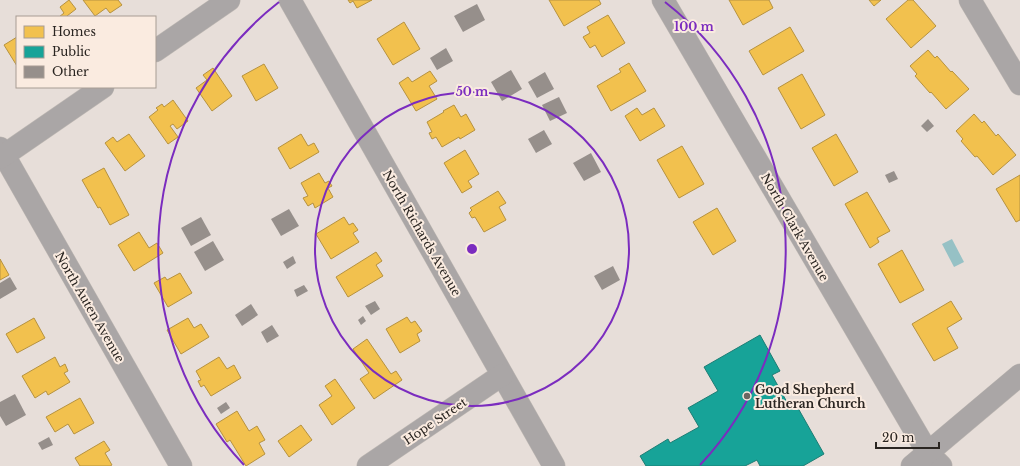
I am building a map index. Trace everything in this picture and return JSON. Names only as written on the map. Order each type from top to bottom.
[{"type":"street","points":[[156,50],[229,0]]},
{"type":"street","name":"North Richards Avenue","points":[[290,0],[554,466]]},
{"type":"street","name":"North Clark Avenue","points":[[663,0],[927,462]]},
{"type":"street","points":[[970,0],[1017,72]]},
{"type":"street","points":[[1,153],[101,88]]},
{"type":"street","name":"North Auten Avenue","points":[[1,153],[181,466]]},
{"type":"street","name":"Hope Street","points":[[368,466],[502,375]]},
{"type":"street","points":[[927,462],[1020,375]]},
{"type":"water","points":[[952,239],[964,262],[954,267],[942,244]]},
{"type":"building: Homes","points":[[69,0],[76,9],[67,16],[60,16],[64,13],[60,7]]},
{"type":"building: Homes","points":[[83,0],[118,0],[122,5],[110,13],[106,8],[95,16]]},
{"type":"building: Homes","points":[[348,0],[372,0],[357,8],[353,1],[350,3]]},
{"type":"building: Homes","points":[[549,0],[599,0],[601,4],[564,26]]},
{"type":"building: Homes","points":[[729,0],[769,0],[773,8],[743,25]]},
{"type":"building: Homes","points":[[869,0],[881,0],[874,6]]},
{"type":"building: Homes","points":[[908,0],[913,0],[936,26],[911,48],[886,19]]},
{"type":"building: Homes","points":[[608,15],[625,43],[602,57],[595,45],[590,48],[583,37],[590,33],[587,27]]},
{"type":"building: Homes","points":[[404,22],[420,49],[393,65],[377,39]]},
{"type":"building: Homes","points":[[790,27],[804,51],[763,75],[749,51]]},
{"type":"building: Homes","points":[[16,38],[16,64],[4,45]]},
{"type":"building: Homes","points":[[928,50],[935,58],[937,56],[969,89],[946,109],[915,76],[917,74],[910,66]]},
{"type":"building: Homes","points":[[629,63],[646,91],[611,111],[597,86],[621,72],[619,69]]},
{"type":"building: Homes","points":[[264,64],[278,88],[256,101],[242,76]]},
{"type":"building: Homes","points":[[213,68],[232,96],[212,111],[196,88],[207,80],[203,75]]},
{"type":"building: Homes","points":[[430,71],[437,81],[429,86],[437,99],[416,111],[399,83],[408,77],[412,82]]},
{"type":"building: Homes","points":[[802,74],[825,115],[801,129],[778,88]]},
{"type":"building: Homes","points":[[173,100],[188,121],[177,129],[173,124],[170,126],[178,137],[168,144],[149,117],[158,110],[156,108],[162,104],[164,107]]},
{"type":"building: Homes","points":[[454,105],[461,117],[466,114],[475,130],[442,147],[436,137],[432,139],[429,133],[432,132],[427,122]]},
{"type":"building: Homes","points":[[637,108],[642,115],[654,108],[665,126],[640,141],[625,116]]},
{"type":"building: Homes","points":[[974,114],[982,123],[984,121],[996,136],[998,134],[1016,155],[993,175],[977,156],[975,157],[961,141],[963,139],[956,131]]},
{"type":"building: Homes","points":[[129,134],[145,156],[125,171],[105,143],[113,137],[117,142]]},
{"type":"building: Homes","points":[[301,134],[308,146],[314,143],[319,152],[290,169],[278,148]]},
{"type":"building: Homes","points":[[836,134],[858,172],[834,186],[812,148]]},
{"type":"building: Homes","points":[[682,146],[704,184],[679,198],[657,160]]},
{"type":"building: Homes","points":[[465,150],[479,174],[468,181],[472,187],[462,193],[444,163]]},
{"type":"building: Homes","points":[[104,168],[129,215],[110,225],[100,207],[98,208],[82,180]]},
{"type":"building: Homes","points":[[319,173],[325,183],[329,181],[332,186],[328,188],[333,197],[315,208],[313,203],[308,206],[303,198],[308,196],[301,183]]},
{"type":"building: Homes","points":[[1020,175],[1020,220],[1016,222],[996,189]]},
{"type":"building: Homes","points":[[498,191],[506,203],[499,207],[506,220],[484,232],[475,217],[472,218],[469,213],[472,210],[470,208]]},
{"type":"building: Homes","points":[[867,192],[890,231],[877,238],[879,242],[870,248],[845,204]]},
{"type":"building: Homes","points":[[717,208],[736,241],[713,255],[693,222]]},
{"type":"building: Homes","points":[[344,217],[349,225],[353,223],[358,230],[353,233],[359,242],[331,259],[316,234]]},
{"type":"building: Homes","points":[[139,232],[149,248],[157,243],[163,253],[134,271],[118,245]]},
{"type":"building: Homes","points":[[902,250],[924,290],[900,303],[878,264]]},
{"type":"building: Homes","points":[[376,252],[382,261],[376,265],[383,276],[348,297],[336,277]]},
{"type":"building: Homes","points":[[0,259],[9,275],[0,280]]},
{"type":"building: Homes","points":[[180,273],[192,293],[168,307],[154,283],[165,277],[167,280]]},
{"type":"building: Homes","points":[[951,301],[962,319],[947,328],[958,348],[934,361],[912,324]]},
{"type":"building: Homes","points":[[407,317],[411,323],[415,321],[422,331],[417,334],[420,341],[400,353],[386,329]]},
{"type":"building: Homes","points":[[34,318],[45,338],[17,353],[6,334]]},
{"type":"building: Homes","points":[[188,318],[194,328],[201,324],[209,337],[181,354],[167,330]]},
{"type":"building: Homes","points":[[367,339],[391,374],[396,371],[402,380],[374,399],[360,379],[369,373],[353,349]]},
{"type":"building: Homes","points":[[55,357],[60,367],[65,364],[68,371],[64,373],[70,382],[48,395],[46,391],[35,398],[22,376]]},
{"type":"building: Homes","points":[[219,357],[227,369],[234,365],[241,378],[211,396],[204,385],[201,387],[198,381],[201,380],[196,371]]},
{"type":"building: Homes","points":[[335,379],[355,408],[332,425],[319,405],[332,396],[325,386]]},
{"type":"building: Homes","points":[[80,398],[94,423],[74,434],[68,424],[55,432],[46,417]]},
{"type":"building: Homes","points":[[237,411],[249,431],[257,426],[265,440],[259,443],[265,454],[246,466],[230,440],[227,442],[216,424]]},
{"type":"building: Homes","points":[[301,425],[312,440],[289,457],[278,441]]},
{"type":"building: Homes","points":[[104,441],[110,450],[105,453],[112,465],[80,466],[75,458]]},
{"type":"building: Public","name":"Good Shepherd Lutheran Church","points":[[760,335],[780,371],[772,375],[788,404],[794,401],[824,454],[803,466],[760,466],[757,460],[745,466],[646,466],[640,456],[668,439],[670,443],[699,427],[688,408],[718,391],[704,367]]},
{"type":"building: Other","points":[[477,4],[485,20],[463,32],[454,16]]},
{"type":"building: Other","points":[[446,48],[453,61],[437,70],[430,58]]},
{"type":"building: Other","points":[[511,70],[522,89],[502,101],[491,82]]},
{"type":"building: Other","points":[[545,72],[554,89],[537,98],[528,82]]},
{"type":"building: Other","points":[[559,97],[567,113],[550,121],[542,105]]},
{"type":"building: Other","points":[[928,119],[934,126],[927,132],[921,126]]},
{"type":"building: Other","points":[[544,130],[552,144],[536,153],[528,139]]},
{"type":"building: Other","points":[[591,153],[601,172],[584,181],[573,163]]},
{"type":"building: Other","points":[[894,171],[898,179],[889,183],[885,175]]},
{"type":"building: Other","points":[[289,209],[299,226],[281,236],[271,219]]},
{"type":"building: Other","points":[[201,217],[211,235],[191,246],[181,228]]},
{"type":"building: Other","points":[[213,241],[224,260],[205,271],[194,252]]},
{"type":"building: Other","points":[[293,256],[296,263],[287,269],[283,262]]},
{"type":"building: Other","points":[[613,266],[620,280],[602,290],[594,276]]},
{"type":"building: Other","points":[[10,277],[17,289],[0,299],[0,283]]},
{"type":"building: Other","points":[[304,285],[308,291],[297,297],[294,290]]},
{"type":"building: Other","points":[[375,301],[380,309],[371,315],[365,306]]},
{"type":"building: Other","points":[[251,304],[258,315],[242,326],[235,315]]},
{"type":"building: Other","points":[[363,316],[366,321],[361,325],[358,320]]},
{"type":"building: Other","points":[[272,325],[279,336],[267,343],[261,332]]},
{"type":"building: Other","points":[[15,394],[26,415],[6,426],[0,416],[0,402]]},
{"type":"building: Other","points":[[226,402],[230,408],[221,414],[217,408]]},
{"type":"building: Other","points":[[49,437],[53,445],[42,450],[38,443]]},
{"type":"place","name":"Good Shepherd Lutheran Church","points":[[747,396]]}]
